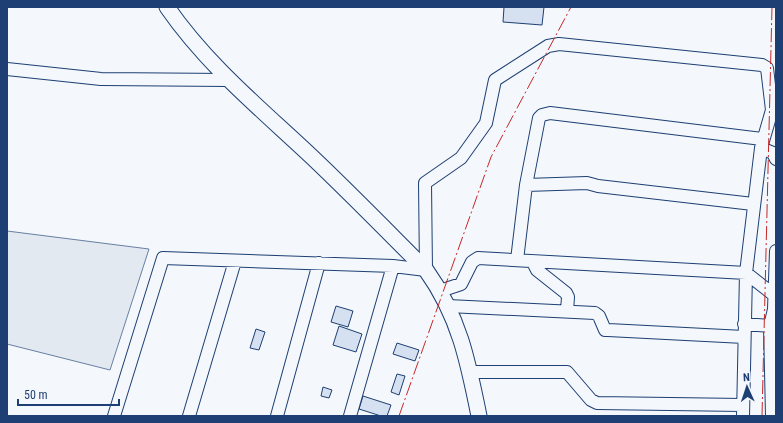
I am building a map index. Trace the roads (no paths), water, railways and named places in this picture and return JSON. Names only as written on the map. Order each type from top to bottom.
[{"type":"street","points":[[167,7],[228,80],[311,157],[426,270],[448,306],[461,338],[479,416]]},
{"type":"street","points":[[426,270],[425,183],[461,158],[486,123],[495,80],[548,46],[559,44],[765,66],[768,71],[774,110],[762,144],[753,204],[746,273],[743,410],[597,403],[591,400],[567,372],[470,372]]},
{"type":"street","points":[[7,69],[101,79],[228,80]]},
{"type":"street","points":[[517,260],[526,185],[539,118],[545,113],[762,144],[773,153],[776,159]]},
{"type":"street","points":[[526,185],[586,183],[598,186],[753,204]]},
{"type":"street","points":[[772,416],[770,326],[775,309],[774,295],[776,251]]},
{"type":"street","points":[[114,416],[163,258],[393,266],[426,270]]},
{"type":"street","points":[[440,291],[461,284],[472,262],[478,258],[746,273],[774,295]]},
{"type":"street","points":[[190,416],[235,261]]},
{"type":"street","points":[[534,262],[536,270],[566,293],[568,297],[567,311]]},
{"type":"street","points":[[277,416],[319,263]]},
{"type":"street","points":[[350,416],[393,266]]},
{"type":"street","points":[[448,306],[567,311],[597,314],[604,327],[608,330],[744,337]]},
{"type":"street","points":[[744,324],[770,326]]}]
